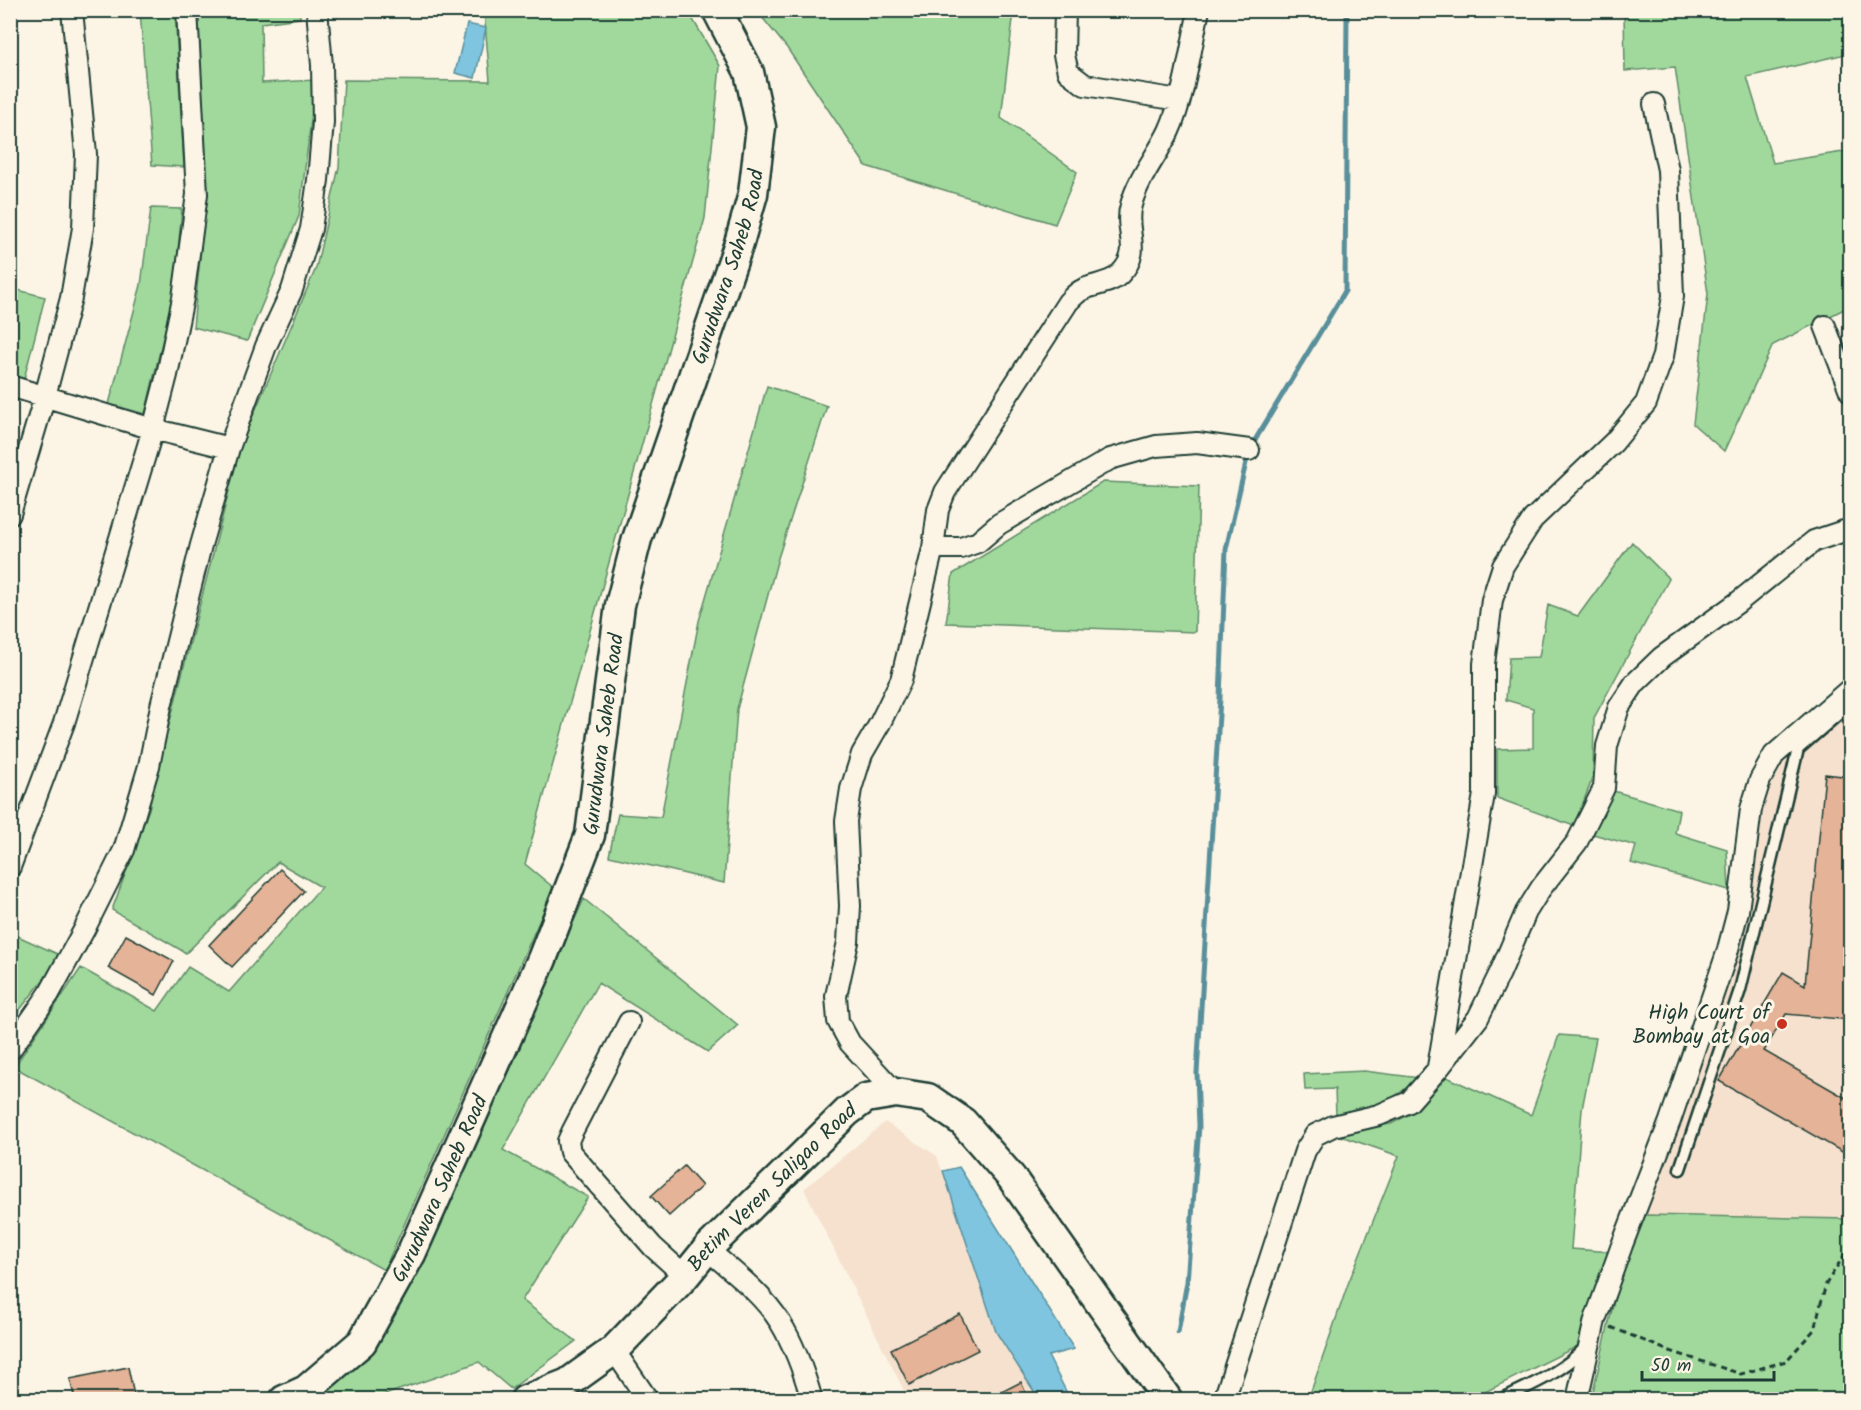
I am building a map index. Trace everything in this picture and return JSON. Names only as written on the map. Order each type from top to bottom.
[{"type":"street","points":[[10,514],[71,298],[83,228],[86,154],[72,10]]},
{"type":"street","points":[[10,867],[64,723],[153,429],[183,298],[197,194],[187,10]]},
{"type":"street","points":[[10,1050],[49,994],[124,850],[148,766],[201,545],[229,448],[266,346],[292,290],[311,229],[323,122],[322,65],[317,10]]},
{"type":"street","name":"Gurudwara Saheb Road","points":[[284,1400],[306,1390],[362,1342],[411,1254],[542,959],[591,835],[620,605],[637,539],[739,243],[753,194],[761,127],[750,72],[717,10]]},
{"type":"street","points":[[1065,10],[1064,56],[1068,72],[1084,85],[1179,100]]},
{"type":"street","points":[[896,1093],[850,1043],[838,1021],[836,996],[848,942],[850,906],[846,821],[851,789],[862,754],[901,681],[933,548],[938,510],[945,492],[1068,302],[1081,290],[1119,275],[1131,258],[1133,239],[1128,220],[1131,204],[1139,184],[1169,130],[1179,100],[1199,10]]},
{"type":"street","points":[[1438,1069],[1484,794],[1484,664],[1492,600],[1503,566],[1533,519],[1614,442],[1646,403],[1663,356],[1673,296],[1668,170],[1654,104]]},
{"type":"street","points":[[1825,326],[1851,391]]},
{"type":"street","points":[[10,386],[153,429],[229,448]]},
{"type":"street","points":[[933,548],[961,548],[978,542],[999,524],[1110,459],[1156,446],[1197,444],[1250,450]]},
{"type":"street","points":[[1224,1400],[1305,1151],[1315,1135],[1332,1126],[1379,1115],[1409,1102],[1478,1017],[1526,912],[1541,888],[1577,842],[1604,788],[1607,746],[1619,707],[1635,683],[1662,657],[1737,603],[1814,541],[1844,531],[1851,531]]},
{"type":"street","points":[[1577,1400],[1595,1320],[1670,1121],[1727,953],[1737,911],[1751,809],[1760,780],[1774,755],[1851,689]]},
{"type":"street","points":[[629,1022],[572,1132],[568,1141],[570,1152],[653,1247],[685,1276]]},
{"type":"street","name":"Betim Veren Saligao Road","points":[[525,1400],[568,1383],[614,1350],[685,1276],[707,1249],[847,1112],[866,1098],[896,1093],[928,1098],[963,1122],[1011,1177],[1168,1400]]},
{"type":"street","points":[[707,1249],[750,1288],[779,1320],[804,1371],[812,1400]]},
{"type":"street","points":[[614,1350],[648,1400]]},
{"type":"lane","points":[[1680,1169],[1740,990],[1798,748],[1851,704]]},
{"type":"lane","points":[[1500,1400],[1570,1363],[1590,1344]]},
{"type":"path","points":[[1595,1320],[1664,1349],[1742,1374],[1786,1361],[1814,1330],[1826,1284],[1851,1246]]},
{"type":"shaded area","name":"High Court of Bombay at Goa","points":[[1850,694],[1850,1219],[1645,1215],[1679,1125],[1748,922],[1761,794],[1787,744]]},
{"type":"shaded area","points":[[885,1122],[937,1156],[996,1332],[1039,1399],[908,1399],[804,1189]]},
{"type":"green space","points":[[140,11],[175,11],[184,167],[152,165]]},
{"type":"green space","points":[[198,11],[300,11],[300,18],[261,23],[262,83],[316,80],[299,216],[247,341],[193,327],[207,189]]},
{"type":"green space","points":[[484,11],[688,11],[720,66],[705,218],[525,864],[554,888],[384,1270],[14,1067],[81,968],[157,1011],[188,967],[229,992],[321,887],[278,862],[186,953],[112,910],[149,809],[241,444],[316,268],[339,167],[344,80],[490,81]]},
{"type":"green space","points":[[757,11],[1014,11],[1001,118],[1077,172],[1055,224],[866,166],[787,48]]},
{"type":"green space","points":[[1624,11],[1850,11],[1850,53],[1747,77],[1773,163],[1850,151],[1850,306],[1773,345],[1724,451],[1693,424],[1708,294],[1675,67],[1625,71]]},
{"type":"green space","points":[[151,208],[182,209],[174,292],[145,414],[109,404],[141,285]]},
{"type":"green space","points":[[10,288],[45,297],[24,379],[11,375]]},
{"type":"green space","points":[[767,386],[827,406],[778,558],[737,709],[724,883],[609,856],[618,814],[661,817],[699,621]]},
{"type":"green space","points":[[1103,482],[1199,486],[1195,632],[946,623],[953,574]]},
{"type":"green space","points":[[1632,542],[1669,579],[1594,718],[1593,777],[1574,826],[1497,798],[1497,749],[1533,748],[1533,708],[1506,700],[1509,658],[1539,657],[1548,605],[1578,616]]},
{"type":"green space","points":[[1610,790],[1679,810],[1675,833],[1727,849],[1729,890],[1631,863],[1636,846],[1593,834]]},
{"type":"green space","points":[[584,899],[738,1025],[708,1052],[598,983],[503,1150],[588,1197],[522,1300],[576,1341],[511,1389],[479,1362],[373,1399],[306,1400],[368,1358],[407,1288]]},
{"type":"green space","points":[[11,933],[62,956],[11,1021]]},
{"type":"green space","points":[[1559,1035],[1596,1038],[1582,1109],[1571,1249],[1612,1252],[1582,1344],[1471,1399],[1308,1400],[1348,1284],[1399,1156],[1332,1133],[1391,1124],[1414,1112],[1440,1074],[1531,1115]]},
{"type":"green space","points":[[1364,1071],[1420,1078],[1383,1105],[1336,1115],[1335,1089],[1305,1090],[1304,1074]]},
{"type":"green space","points":[[1645,1215],[1850,1219],[1850,1399],[1591,1400],[1626,1249]]},
{"type":"water","points":[[467,24],[486,28],[475,78],[455,73]]},
{"type":"water","points":[[959,1167],[1074,1349],[1048,1356],[1070,1399],[1039,1399],[996,1332],[943,1171]]},
{"type":"building","points":[[1825,774],[1851,777],[1851,1020],[1786,1014],[1764,1051],[1851,1101],[1851,1157],[1719,1081],[1783,972],[1805,985]]},
{"type":"building","points":[[280,869],[304,891],[232,967],[209,945]]},
{"type":"building","points":[[126,935],[174,961],[156,995],[108,968]]},
{"type":"building","points":[[684,1166],[702,1186],[669,1216],[651,1196]]},
{"type":"building","points":[[960,1314],[978,1350],[909,1385],[891,1349]]},
{"type":"building","points":[[128,1367],[135,1400],[75,1400],[70,1379]]},
{"type":"building","points":[[1021,1382],[1029,1400],[986,1400]]},
{"type":"waterway","points":[[1178,1332],[1187,1282],[1199,1126],[1197,1073],[1220,698],[1226,549],[1249,450],[1345,291],[1347,10]]},
{"type":"place","name":"High Court of Bombay at Goa","points":[[1782,1024]]}]
